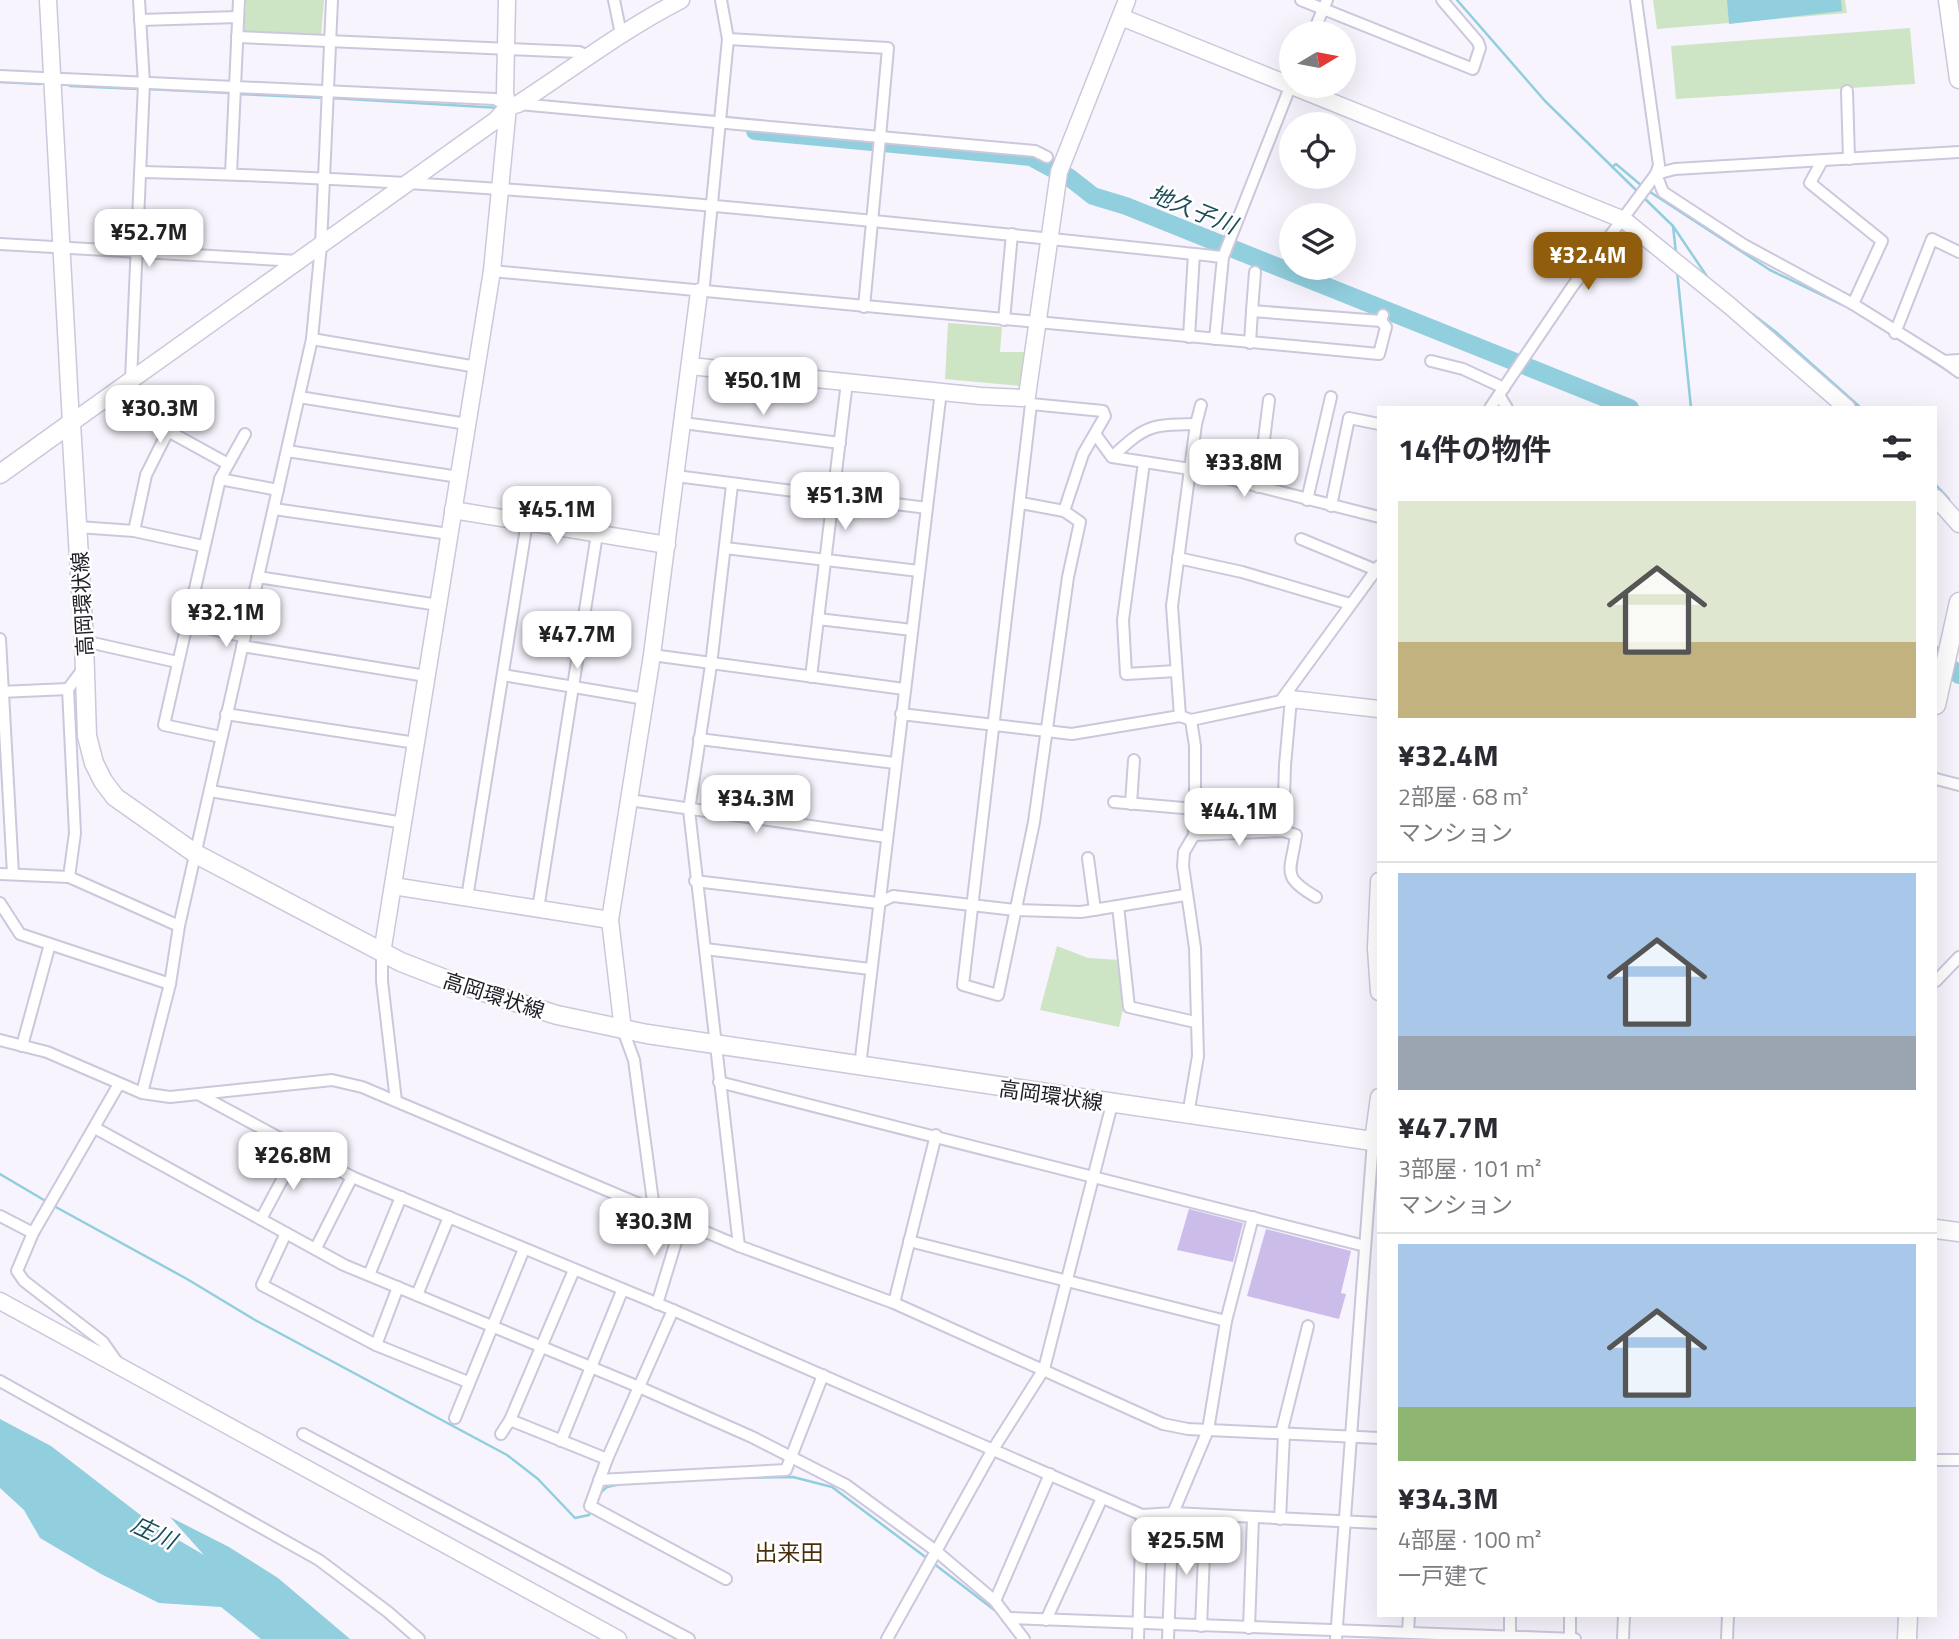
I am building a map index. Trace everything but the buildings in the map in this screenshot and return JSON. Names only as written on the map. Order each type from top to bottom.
[{"type":"main road","points":[[1948,0],[1959,78]]},
{"type":"main road","points":[[0,474],[71,423]]},
{"type":"main road","name":"高岡環状線","points":[[71,423],[87,736],[94,763],[115,797],[196,854],[382,953],[455,983],[557,1015],[623,1030],[1376,1142]]},
{"type":"main road","points":[[1937,699],[1959,601]]},
{"type":"main road","points":[[1937,1229],[1959,1232]]},
{"type":"main road","points":[[1907,1639],[1908,1617]]},
{"type":"street","points":[[48,0],[71,423]]},
{"type":"street","points":[[131,380],[144,82],[139,0]]},
{"type":"street","points":[[231,174],[239,0]]},
{"type":"street","points":[[142,1093],[170,984],[179,926],[312,339],[321,245],[332,0]]},
{"type":"street","points":[[396,1101],[382,981],[382,953],[492,271],[508,109],[505,93],[507,0]]},
{"type":"street","points":[[614,0],[621,34]]},
{"type":"street","points":[[71,423],[508,109],[591,57],[621,34],[681,0]]},
{"type":"street","points":[[654,1209],[634,1060],[623,1030],[610,920],[652,655],[699,292],[704,285],[728,39],[721,0]]},
{"type":"street","points":[[1021,503],[1064,511],[1080,522],[1068,577],[1034,822],[998,995],[963,985],[1021,503],[1036,324],[1059,172],[1127,0]]},
{"type":"street","points":[[1301,0],[1325,4],[1473,69],[1480,48],[1478,42],[1442,0]]},
{"type":"street","points":[[1491,406],[1572,287],[1647,188],[1660,165],[1636,0]]},
{"type":"street","points":[[1318,21],[1325,4]]},
{"type":"street","points":[[140,20],[238,17]]},
{"type":"street","points":[[1121,17],[1279,79]]},
{"type":"street","points":[[237,37],[579,52],[591,57]]},
{"type":"street","points":[[728,39],[888,48],[864,307]]},
{"type":"street","points":[[0,76],[52,82],[144,82],[495,99],[508,109],[880,137],[1035,152],[1047,157]]},
{"type":"street","points":[[1847,91],[1849,159]]},
{"type":"street","points":[[1215,340],[1224,251],[1285,98]]},
{"type":"street","points":[[1327,98],[1628,214],[1687,272],[1845,406]]},
{"type":"street","points":[[1656,174],[1675,169],[1959,152]]},
{"type":"street","points":[[1822,161],[1810,183],[1882,241],[1853,304]]},
{"type":"street","points":[[142,172],[499,187],[1012,234],[1194,254],[1224,251]]},
{"type":"street","points":[[1656,174],[1663,192],[1757,253],[1853,304],[1959,372]]},
{"type":"street","points":[[1004,320],[1012,234]]},
{"type":"street","points":[[1895,332],[1933,239],[1959,253]]},
{"type":"street","points":[[0,244],[300,261]]},
{"type":"street","points":[[1189,337],[1194,254]]},
{"type":"street","points":[[492,271],[1379,354],[1386,327],[1382,318],[1252,311]]},
{"type":"street","points":[[1250,343],[1255,272]]},
{"type":"street","points":[[312,339],[477,367]]},
{"type":"street","points":[[1431,360],[1463,369],[1501,392],[1506,406]]},
{"type":"street","points":[[1944,361],[1959,360]]},
{"type":"street","points":[[690,366],[1022,398],[1103,411],[1105,416],[1083,454],[1064,511]]},
{"type":"street","points":[[811,677],[847,382]]},
{"type":"street","points":[[860,1066],[941,391]]},
{"type":"street","points":[[112,392],[168,431],[228,464]]},
{"type":"street","points":[[299,397],[467,424]]},
{"type":"street","points":[[1307,500],[1331,397]]},
{"type":"street","points":[[1258,487],[1269,400]]},
{"type":"street","points":[[1188,1115],[1198,1056],[1195,948],[1185,895],[1184,852],[1194,835],[1195,746],[1176,671],[1172,606],[1196,424],[1201,405]]},
{"type":"street","points":[[1331,506],[1349,418],[1377,424]]},
{"type":"street","points":[[683,423],[840,443]]},
{"type":"street","points":[[1112,457],[1139,432],[1156,425],[1196,424]]},
{"type":"street","points":[[134,531],[146,475],[168,431]]},
{"type":"street","points":[[221,737],[164,725],[220,479],[245,434]]},
{"type":"street","points":[[1095,434],[1112,457],[1190,469],[1377,517]]},
{"type":"street","points":[[287,451],[459,477]]},
{"type":"street","points":[[1144,462],[1123,620],[1126,674],[1176,671]]},
{"type":"street","points":[[676,476],[927,508]]},
{"type":"street","points":[[220,479],[278,490]]},
{"type":"street","points":[[732,485],[689,810],[695,881],[739,1246]]},
{"type":"street","points":[[1937,499],[1959,524]]},
{"type":"street","points":[[274,509],[449,534]]},
{"type":"street","points":[[453,510],[667,545]]},
{"type":"street","points":[[467,898],[527,522]]},
{"type":"street","points":[[78,527],[134,531],[203,546]]},
{"type":"street","points":[[538,909],[597,534]]},
{"type":"street","points":[[1301,540],[1377,568]]},
{"type":"street","points":[[725,548],[919,571]]},
{"type":"street","points":[[1178,558],[1242,572],[1350,604]]},
{"type":"street","points":[[1283,831],[1286,699],[1350,604],[1377,569]]},
{"type":"street","points":[[258,577],[438,605]]},
{"type":"street","points":[[818,619],[912,629]]},
{"type":"street","points":[[186,623],[243,642],[426,676]]},
{"type":"street","points":[[0,639],[13,874]]},
{"type":"street","points":[[84,641],[177,662]]},
{"type":"street","points":[[652,655],[710,665],[904,689]]},
{"type":"street","points":[[69,877],[75,833],[68,689],[85,667]]},
{"type":"street","points":[[503,675],[645,699]]},
{"type":"street","points":[[1,692],[68,689]]},
{"type":"street","points":[[901,714],[1072,734],[1186,718],[1286,699],[1377,709]]},
{"type":"street","points":[[226,714],[416,743]]},
{"type":"street","points":[[699,739],[895,763]]},
{"type":"street","points":[[1131,804],[1134,760]]},
{"type":"street","points":[[1937,779],[1959,785]]},
{"type":"street","points":[[210,791],[404,823]]},
{"type":"street","points":[[629,800],[887,837]]},
{"type":"street","points":[[1114,802],[1195,809]]},
{"type":"street","points":[[1194,835],[1283,831],[1296,835],[1290,878],[1294,884],[1315,897]]},
{"type":"street","points":[[1088,858],[1096,910]]},
{"type":"street","points":[[0,874],[69,877],[179,926]]},
{"type":"street","points":[[695,881],[878,903],[893,896],[1015,910],[1081,912],[1185,895]]},
{"type":"street","points":[[393,886],[610,920]]},
{"type":"street","points":[[0,903],[20,933],[170,984]]},
{"type":"street","points":[[1118,906],[1129,1007],[1195,1022]]},
{"type":"street","points":[[1377,925],[1377,962]]},
{"type":"street","points":[[22,1046],[50,943]]},
{"type":"street","points":[[705,949],[870,969]]},
{"type":"street","points":[[1937,980],[1959,957]]},
{"type":"street","points":[[0,1040],[47,1052],[142,1093],[170,1097],[332,1080],[362,1087],[739,1246],[894,1303],[1044,1368],[1163,1424],[1208,1430],[1377,1438]]},
{"type":"street","points":[[719,1082],[1365,1246]]},
{"type":"street","points":[[119,1084],[33,1233],[17,1271],[24,1281],[103,1342],[120,1366]]},
{"type":"street","points":[[200,1095],[352,1177],[673,1310],[1142,1515],[1165,1516],[1173,1513],[1377,1523]]},
{"type":"street","points":[[887,1639],[992,1451],[1044,1368],[1112,1104]]},
{"type":"street","points":[[95,1128],[344,1265],[639,1387],[846,1485],[936,1551],[995,1601],[1024,1639]]},
{"type":"street","points":[[894,1303],[936,1136]]},
{"type":"street","points":[[1336,1635],[1365,1246],[1376,1142]]},
{"type":"street","points":[[261,1219],[298,1150]]},
{"type":"street","points":[[316,1248],[352,1177]]},
{"type":"street","points":[[369,1275],[401,1197]]},
{"type":"street","points":[[0,1216],[33,1233]]},
{"type":"street","points":[[417,1295],[449,1217]]},
{"type":"street","points":[[1168,1639],[1173,1513],[1208,1430],[1226,1321],[1253,1217]]},
{"type":"street","points":[[657,1304],[682,1222]]},
{"type":"street","points":[[286,1233],[262,1285],[376,1345],[468,1382]]},
{"type":"street","points":[[909,1241],[1226,1321]]},
{"type":"street","points":[[455,1418],[524,1249]]},
{"type":"street","points":[[501,1434],[510,1420],[574,1270]]},
{"type":"street","points":[[376,1345],[398,1287]]},
{"type":"street","points":[[561,1441],[622,1291]]},
{"type":"street","points":[[0,1301],[618,1639]]},
{"type":"street","points":[[673,1310],[607,1459],[590,1506],[726,1579]]},
{"type":"street","points":[[1280,1519],[1282,1434],[1308,1326]]},
{"type":"street","points":[[599,1480],[786,1471],[823,1375]]},
{"type":"street","points":[[0,1381],[319,1560],[419,1639]]},
{"type":"street","points":[[510,1420],[607,1459]]},
{"type":"street","points":[[303,1434],[689,1639]]},
{"type":"street","points":[[1937,1460],[1959,1460]]},
{"type":"street","points":[[995,1601],[1050,1474]]},
{"type":"street","points":[[1045,1620],[1102,1498]]},
{"type":"street","points":[[1138,1639],[1142,1515]]},
{"type":"street","points":[[1249,1628],[1253,1517]]},
{"type":"street","points":[[1171,1554],[1204,1555],[1201,1626]]},
{"type":"street","points":[[1408,1632],[1409,1617]]},
{"type":"street","points":[[1510,1617],[1510,1636]]},
{"type":"street","points":[[1570,1617],[1570,1639]]},
{"type":"street","points":[[1623,1639],[1624,1617]]},
{"type":"street","points":[[1727,1639],[1728,1617]]},
{"type":"street","points":[[1008,1618],[1249,1628],[1276,1634],[1384,1635],[1408,1632],[1434,1636],[1575,1639]]},
{"type":"green space","points":[[246,0],[324,0],[321,36],[244,32]]},
{"type":"green space","points":[[1653,0],[1845,0],[1847,13],[1657,29]]},
{"type":"green space","points":[[1910,28],[1915,84],[1676,99],[1671,46]]},
{"type":"green space","points":[[948,323],[1002,327],[1000,352],[1024,352],[1020,386],[945,379]]},
{"type":"green space","points":[[1057,946],[1088,958],[1119,960],[1123,1009],[1119,1027],[1040,1010]]},
{"type":"water","points":[[1727,0],[1841,0],[1842,11],[1729,24]]},
{"type":"water","name":"庄川","points":[[0,1419],[51,1446],[156,1527],[204,1555],[170,1517],[229,1547],[278,1578],[350,1639],[261,1639],[221,1607],[159,1603],[101,1574],[40,1538],[24,1510],[0,1488]]},
{"type":"waterway","points":[[1457,0],[1545,101],[1637,191]]},
{"type":"waterway","points":[[0,82],[40,84]]},
{"type":"waterway","points":[[70,86],[140,89]]},
{"type":"waterway","points":[[147,89],[231,93]]},
{"type":"waterway","points":[[238,94],[326,98]]},
{"type":"waterway","points":[[332,98],[500,108]]},
{"type":"waterway","points":[[549,112],[668,123]]},
{"type":"waterway","name":"地久子川","points":[[755,131],[1031,157],[1070,178],[1093,196],[1126,206],[1625,406]]},
{"type":"waterway","points":[[1612,167],[1616,164],[1642,186]]},
{"type":"waterway","points":[[1647,190],[1770,270],[1843,305]]},
{"type":"waterway","points":[[1642,196],[1673,226],[1676,253]]},
{"type":"waterway","points":[[1673,226],[1708,278]]},
{"type":"waterway","points":[[1677,270],[1691,406]]},
{"type":"waterway","points":[[1738,303],[1777,333],[1859,406]]},
{"type":"waterway","points":[[1873,323],[1959,378]]},
{"type":"waterway","points":[[1937,486],[1949,499]]},
{"type":"waterway","name":"地久子川","points":[[1937,656],[1959,675]]},
{"type":"waterway","points":[[0,1174],[49,1203]]},
{"type":"waterway","points":[[54,1206],[187,1279],[255,1320],[507,1455],[538,1479],[575,1518],[589,1515],[591,1509]]},
{"type":"waterway","points":[[725,1478],[793,1477],[832,1487],[928,1559]]},
{"type":"waterway","points":[[599,1494],[607,1487],[621,1484]]},
{"type":"waterway","points":[[933,1563],[997,1612]]},
{"type":"district","name":"出来田","points":[[789,1552]]}]
